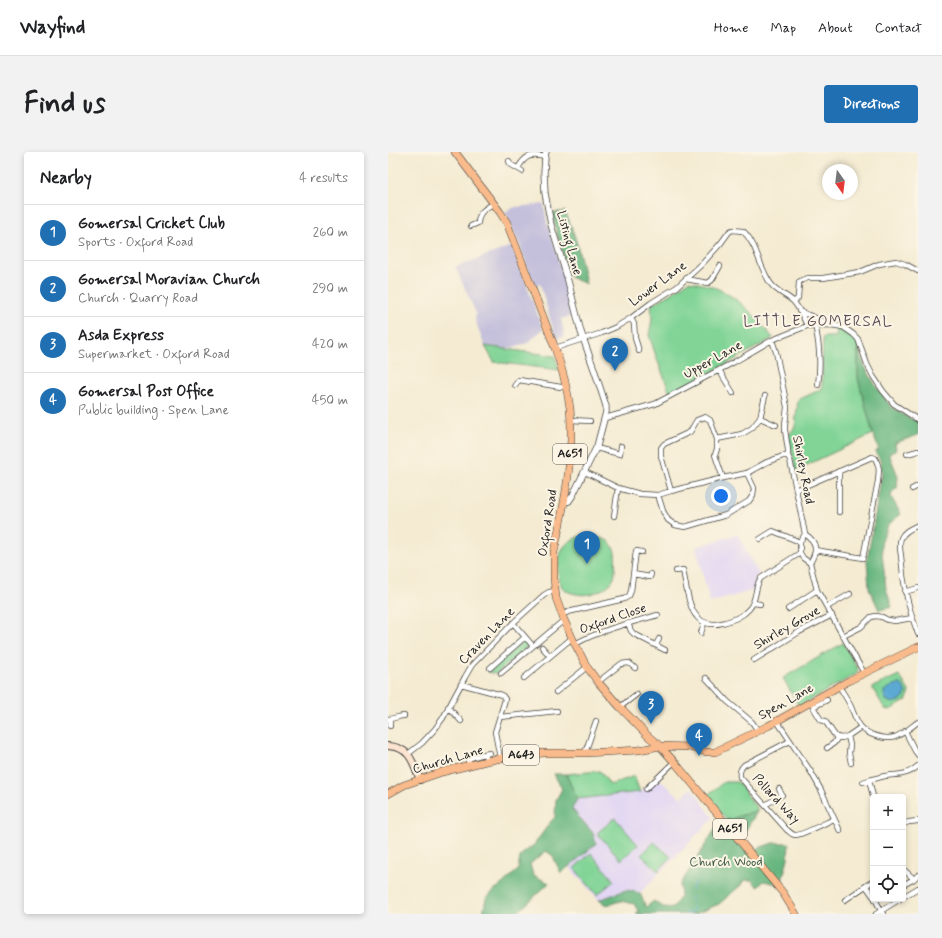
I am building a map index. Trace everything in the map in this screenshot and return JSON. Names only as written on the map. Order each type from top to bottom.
[{"type":"main road","name":"Oxford Road","points":[[455,152],[494,203],[507,223],[562,369],[571,420],[570,451],[565,502],[554,552],[555,591],[563,618],[573,641],[587,667],[598,682],[620,707],[648,736],[660,746],[674,762],[783,893],[796,914]]},
{"type":"main road","name":"Spen Lane","points":[[660,746],[689,747],[712,753],[719,751],[758,732],[839,686],[918,647]]},
{"type":"main road","points":[[388,746],[401,748],[408,754],[420,780]]},
{"type":"main road","name":"Church Lane","points":[[388,794],[404,785],[468,765],[485,758],[500,758],[544,753],[585,753],[639,750],[660,746]]},
{"type":"street","points":[[509,161],[510,164],[520,169],[524,159],[528,156],[534,154],[545,154]]},
{"type":"street","name":"Listing Lane","points":[[545,154],[545,193],[551,225],[567,277],[583,339],[606,406],[605,418]]},
{"type":"street","points":[[471,226],[479,224],[479,215],[494,203]]},
{"type":"street","name":"Lower Lane","points":[[555,348],[602,333],[631,318],[677,287],[702,264],[732,230],[743,231],[747,234],[754,246],[767,279],[772,286],[794,302],[807,326]]},
{"type":"street","points":[[794,302],[798,298],[799,282],[808,278],[823,278],[860,272],[879,264],[896,261],[918,271]]},
{"type":"street","points":[[686,279],[709,283],[720,266]]},
{"type":"street","name":"Upper Lane","points":[[799,311],[831,325]]},
{"type":"street","points":[[631,318],[634,324],[635,338],[639,351]]},
{"type":"street","points":[[815,325],[820,350],[820,374],[818,385]]},
{"type":"street","name":"Upper Lane","points":[[605,418],[655,404],[772,340],[807,326],[831,325],[843,327],[854,334],[858,339],[867,364],[883,391],[894,404],[918,420]]},
{"type":"street","name":"Shirley Road","points":[[772,340],[776,352],[787,406],[785,426],[788,456],[804,534],[811,538],[816,550]]},
{"type":"street","points":[[719,370],[733,393]]},
{"type":"street","points":[[516,375],[519,380],[566,387]]},
{"type":"street","points":[[515,385],[519,380]]},
{"type":"street","points":[[717,439],[742,434],[752,428],[760,418],[765,396]]},
{"type":"street","points":[[671,491],[661,456],[661,448],[664,444],[690,432],[697,420],[705,417],[710,420],[717,439],[717,449],[715,455],[722,478]]},
{"type":"street","points":[[565,502],[569,501],[573,496],[585,472],[596,448],[605,418]]},
{"type":"street","points":[[760,418],[776,425]]},
{"type":"street","points":[[571,420],[590,421]]},
{"type":"street","points":[[596,448],[620,454],[621,446]]},
{"type":"street","points":[[907,454],[918,451]]},
{"type":"street","points":[[585,472],[618,488],[640,494],[658,495],[747,473],[767,462],[783,456],[788,456]]},
{"type":"street","points":[[796,490],[872,457],[875,458],[880,470],[863,558],[816,550],[810,562]]},
{"type":"street","points":[[839,471],[839,512]]},
{"type":"street","points":[[658,495],[663,511],[668,520],[675,526],[685,527],[726,515],[749,501],[753,495],[754,488],[747,473]]},
{"type":"street","points":[[912,489],[918,486]]},
{"type":"street","points":[[614,516],[618,488]]},
{"type":"street","points":[[918,525],[909,530],[900,540],[905,592],[918,634]]},
{"type":"street","points":[[760,539],[772,531],[800,542]]},
{"type":"street","points":[[804,534],[800,542],[800,553],[803,558],[810,562],[818,590],[864,673]]},
{"type":"street","points":[[501,673],[533,646],[568,612],[624,599],[629,596],[636,552],[642,552]]},
{"type":"street","points":[[676,571],[683,570],[690,604],[697,618],[704,623],[718,624],[738,618],[748,610],[754,603],[758,581],[800,553]]},
{"type":"street","points":[[633,574],[651,577]]},
{"type":"street","points":[[905,592],[918,588]]},
{"type":"street","points":[[788,609],[818,590]]},
{"type":"street","name":"Craven Lane","points":[[408,754],[435,729],[443,718],[472,665],[544,595],[555,591]]},
{"type":"street","points":[[827,607],[850,594]]},
{"type":"street","points":[[754,603],[760,604]]},
{"type":"street","name":"Oxford Close","points":[[526,675],[550,656],[573,641],[658,615]]},
{"type":"street","name":"Shirley Grove","points":[[754,660],[799,632],[832,615]]},
{"type":"street","points":[[843,636],[861,627],[872,617],[882,617],[895,621],[912,618]]},
{"type":"street","points":[[628,623],[634,634],[665,650]]},
{"type":"street","points":[[700,633],[704,623]]},
{"type":"street","points":[[513,624],[533,646]]},
{"type":"street","points":[[490,668],[525,637]]},
{"type":"street","points":[[656,645],[659,639]]},
{"type":"street","points":[[542,647],[550,656]]},
{"type":"street","points":[[598,682],[621,664],[629,663],[635,668]]},
{"type":"street","points":[[556,692],[587,667]]},
{"type":"street","points":[[706,678],[727,702],[752,722],[758,732]]},
{"type":"street","points":[[461,684],[502,695],[504,703],[495,732],[500,758]]},
{"type":"street","points":[[839,686],[861,727],[869,733],[882,737],[895,737],[918,722]]},
{"type":"street","points":[[620,707],[637,694]]},
{"type":"street","points":[[827,700],[814,708],[821,720],[826,721],[836,737],[842,738],[848,736],[861,727]]},
{"type":"street","points":[[448,707],[461,721]]},
{"type":"street","points":[[500,717],[557,711]]},
{"type":"street","points":[[390,726],[389,719],[394,719],[397,716],[404,716]]},
{"type":"street","points":[[585,753],[596,721]]},
{"type":"street","points":[[776,721],[811,772],[840,831]]},
{"type":"street","points":[[905,731],[918,755]]},
{"type":"street","points":[[848,736],[851,763]]},
{"type":"street","points":[[827,748],[838,737]]},
{"type":"street","name":"Pollard Way","points":[[790,741],[744,765],[739,772],[740,777],[793,835],[834,819]]},
{"type":"street","points":[[485,758],[490,753]]},
{"type":"street","points":[[646,789],[674,762]]},
{"type":"street","points":[[863,782],[886,776],[905,774],[918,766]]},
{"type":"street","points":[[869,780],[872,794]]},
{"type":"street","points":[[765,805],[782,795],[779,789]]},
{"type":"street","points":[[906,823],[918,821]]},
{"type":"street","points":[[906,872],[914,879],[918,888],[906,895]]},
{"type":"street","points":[[906,883],[918,875]]},
{"type":"street","points":[[845,900],[870,883]]},
{"type":"street","points":[[866,886],[870,892]]},
{"type":"street","points":[[878,902],[882,912]]},
{"type":"street","points":[[876,914],[882,912],[896,902]]},
{"type":"shaded area","points":[[544,204],[547,222],[574,316],[561,319],[565,336],[556,339],[540,284],[534,286],[519,243],[505,212],[515,207]]},
{"type":"shaded area","points":[[512,246],[543,329],[528,343],[506,349],[485,346],[475,320],[476,313],[455,267]]},
{"type":"shaded area","points":[[737,534],[759,574],[755,577],[754,590],[710,603],[696,547]]},
{"type":"shaded area","points":[[659,779],[681,798],[692,788],[713,818],[640,893],[626,891],[599,900],[569,867],[596,844],[581,820],[572,809],[577,799],[640,792]]},
{"type":"green space","points":[[565,211],[575,238],[586,284],[570,277],[556,230],[553,213]]},
{"type":"green space","points":[[689,281],[725,292],[741,303],[773,338],[670,393],[649,335],[652,319],[651,305],[671,294]]},
{"type":"green space","points":[[837,329],[849,334],[858,344],[858,378],[873,434],[796,470],[788,436],[795,427],[798,400],[822,389],[823,337],[836,337]]},
{"type":"green space","points":[[858,344],[864,365],[874,383],[891,407],[918,422],[918,435],[895,443],[896,450],[889,454],[898,476],[897,488],[892,492],[891,497],[901,514],[888,525],[881,544],[886,589],[892,607],[879,610],[869,588],[867,560],[882,474],[881,463],[876,451],[879,450],[873,434],[858,378]]},
{"type":"green space","points":[[485,346],[555,356],[559,370],[494,362]]},
{"type":"green space","points":[[581,536],[598,537],[608,541],[612,545],[615,555],[614,578],[607,586],[598,592],[582,595],[574,594],[565,590],[560,582],[558,565],[560,554],[568,542]]},
{"type":"green space","points":[[524,641],[528,646],[496,674],[488,672]]},
{"type":"green space","points":[[843,643],[858,669],[856,674],[799,706],[783,678]]},
{"type":"green space","points":[[899,675],[909,691],[907,700],[890,710],[885,709],[873,687]]},
{"type":"green space","points":[[600,771],[610,785],[634,776],[640,792],[577,799],[566,774]]},
{"type":"green space","points":[[554,774],[566,774],[577,799],[572,809],[593,833],[596,844],[561,873],[552,855],[546,851],[530,864],[533,875],[549,883],[516,914],[483,914],[486,898],[518,870],[520,857],[534,845],[555,817],[556,800],[562,789]]},
{"type":"green space","points":[[724,782],[738,782],[758,810],[727,820],[706,796]]},
{"type":"green space","name":"Church Wood","points":[[758,810],[741,838],[753,850],[773,843],[789,843],[788,858],[781,885],[764,881],[758,887],[752,880],[744,880],[741,885],[719,904],[695,914],[636,914],[639,912],[634,904],[621,901],[606,905],[599,900],[626,890],[640,893],[646,907],[654,901],[663,907],[673,908],[681,896],[680,885],[719,823]]},
{"type":"green space","points":[[615,818],[638,845],[621,860],[597,833]]},
{"type":"green space","points":[[654,842],[671,857],[658,871],[641,855]]},
{"type":"green space","points":[[591,853],[614,881],[597,895],[574,868]]},
{"type":"water","points":[[900,684],[903,686],[906,693],[904,697],[899,701],[892,703],[886,700],[884,691],[894,685]]},
{"type":"waterway","points":[[692,890],[696,882]]},
{"type":"waterway","points":[[685,914],[694,911],[692,895]]},
{"type":"place","name":"Gomersal Moravian Church","points":[[615,371]]},
{"type":"place","name":"Gomersal Cricket Club","points":[[587,564]]},
{"type":"place","name":"Asda Express","points":[[651,724]]},
{"type":"place","name":"Gomersal Post Office","points":[[699,756]]},
{"type":"district","name":"LITTLE GOMERSAL","points":[[818,322]]}]
